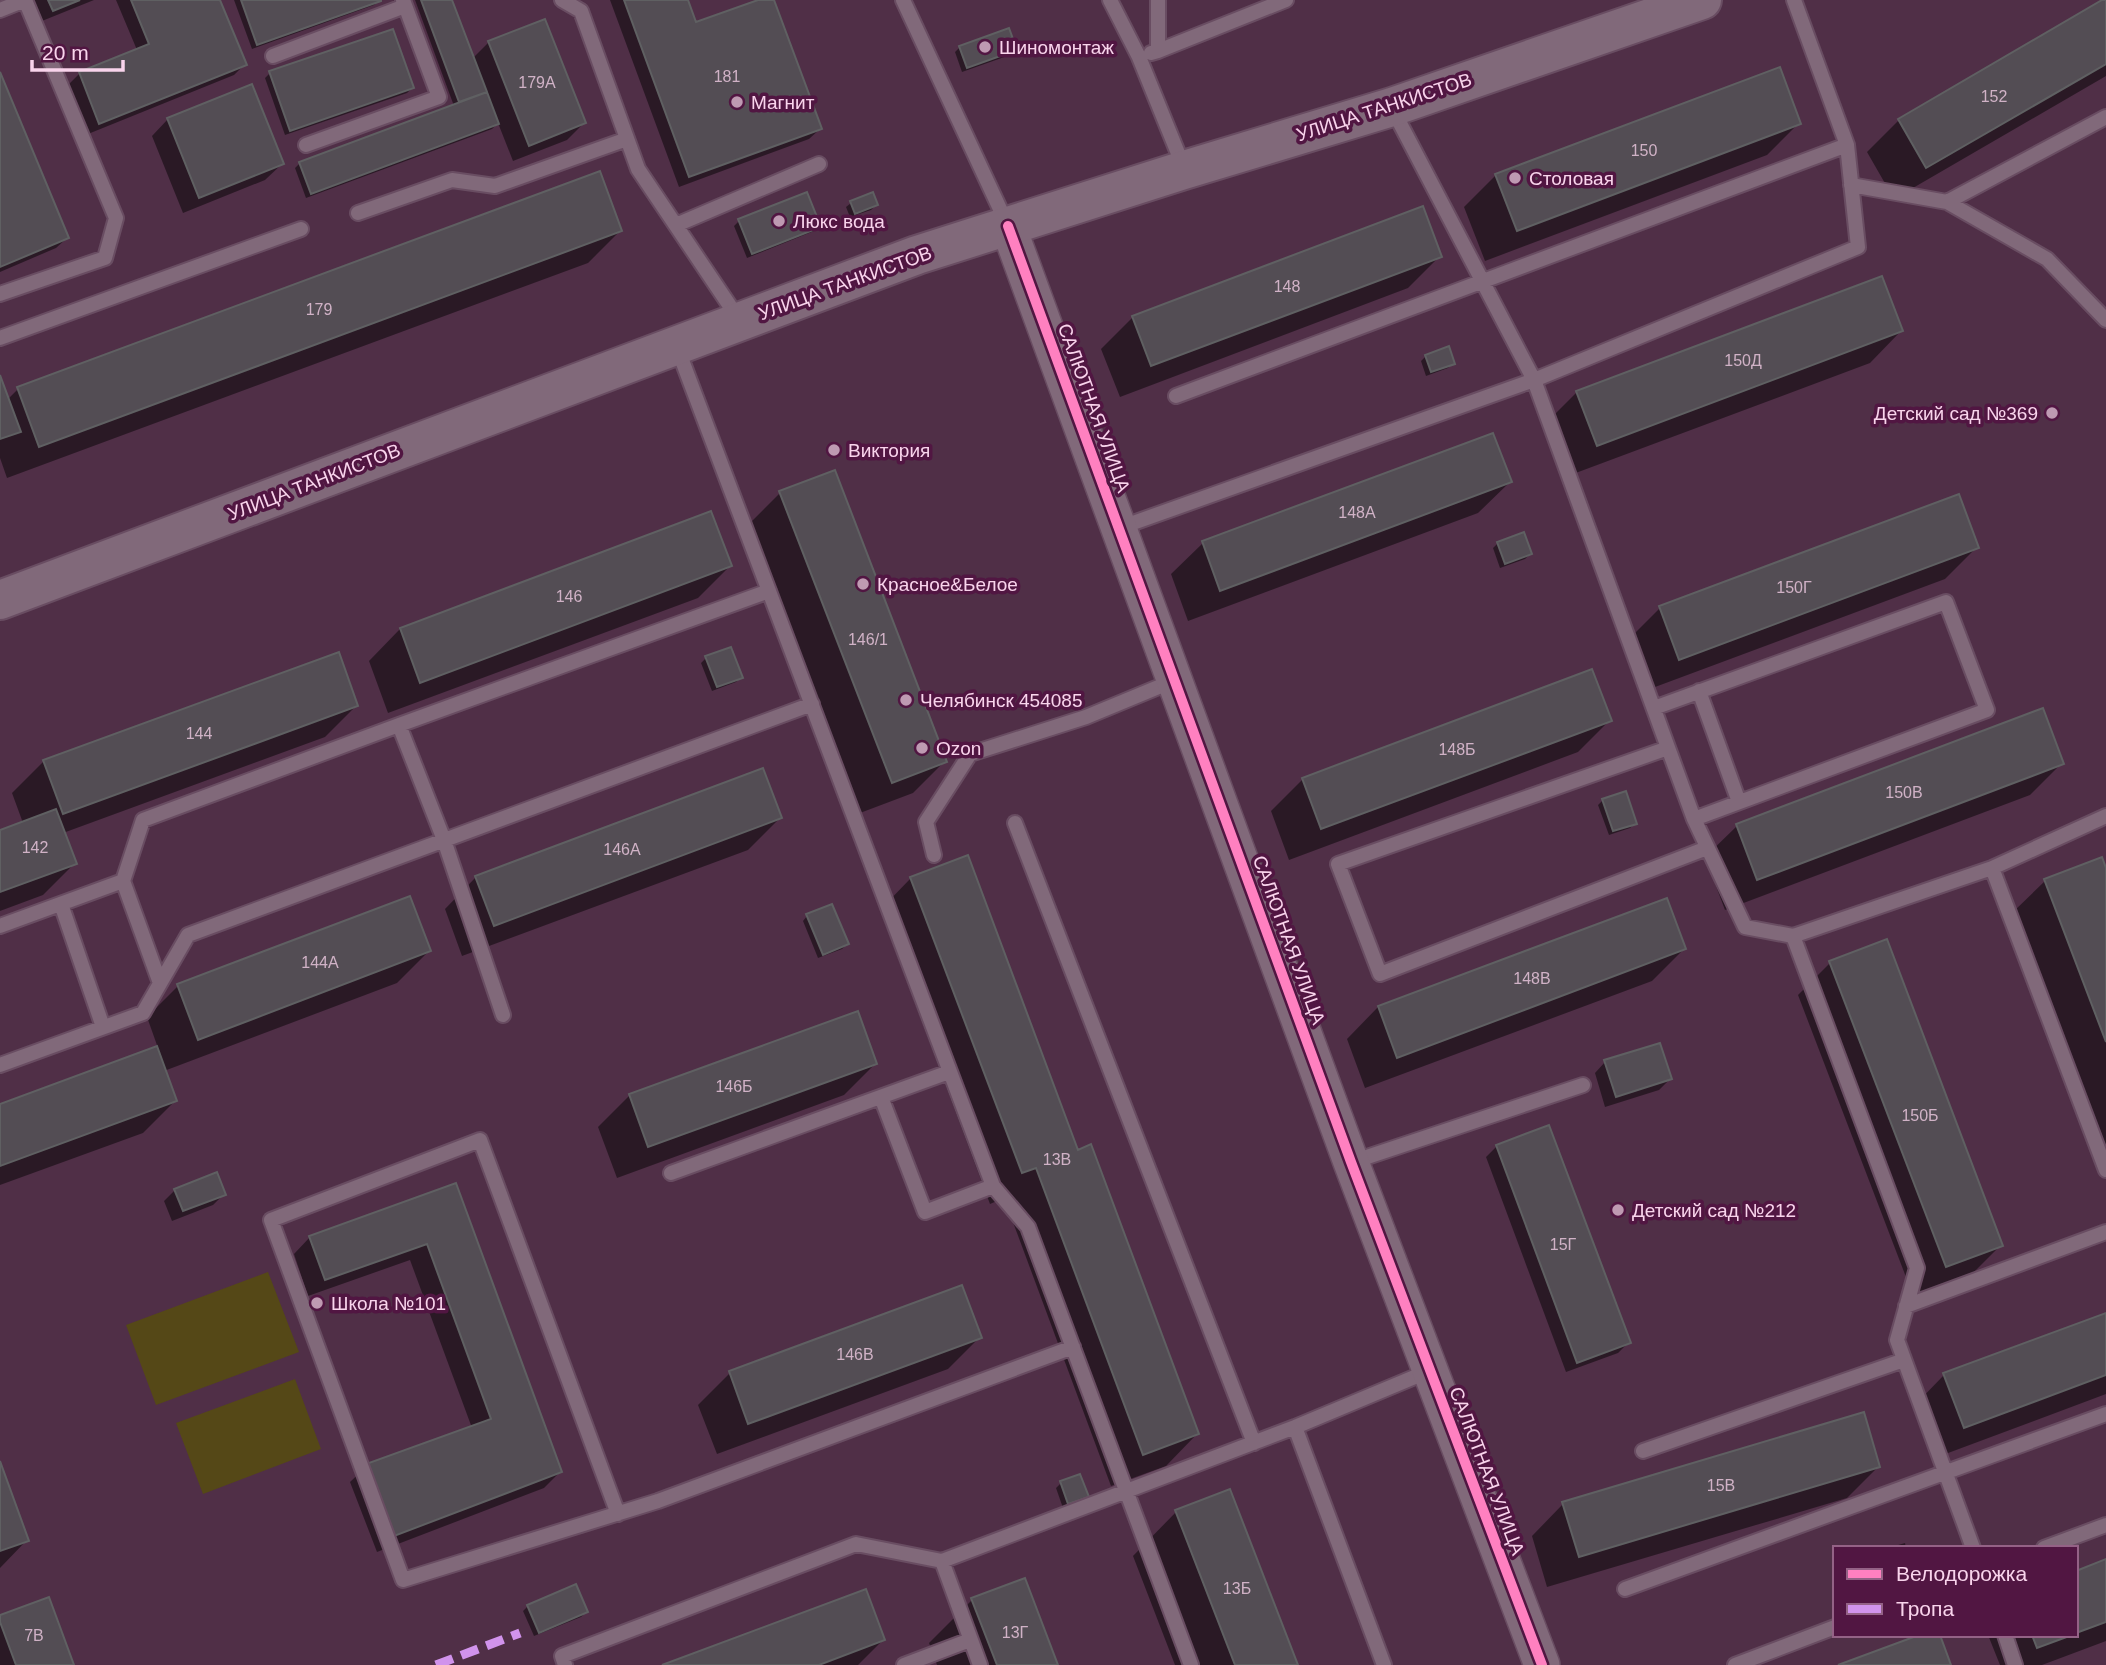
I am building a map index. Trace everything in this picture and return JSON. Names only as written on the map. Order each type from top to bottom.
[{"type":"main road","name":"УЛИЦА ТАНКИСТОВ","points":[[0,600],[918,255],[1392,107],[1702,0]]},
{"type":"street","name":"САЛЮТНАЯ УЛИЦА","points":[[1008,226],[1351,1162],[1542,1665]]},
{"type":"lane","points":[[0,10],[25,0],[116,218],[105,258],[0,295]]},
{"type":"lane","points":[[562,0],[581,11],[638,169],[741,322]]},
{"type":"lane","points":[[903,0],[1008,226]]},
{"type":"lane","points":[[1110,0],[1139,57],[1184,170]]},
{"type":"lane","points":[[1158,0],[1158,51]]},
{"type":"lane","points":[[1139,57],[1286,0]]},
{"type":"lane","points":[[1119,527],[1534,380],[1858,247],[1847,145],[1794,0]]},
{"type":"lane","points":[[273,55],[404,3],[439,97],[306,145]]},
{"type":"lane","points":[[1392,107],[1534,380],[1694,819],[1745,927],[1793,936],[1992,868],[2106,816]]},
{"type":"lane","points":[[1947,202],[2106,117]]},
{"type":"lane","points":[[358,213],[452,180],[495,186],[627,139]]},
{"type":"lane","points":[[1176,396],[1847,145]]},
{"type":"lane","points":[[676,225],[819,164]]},
{"type":"lane","points":[[1851,185],[1947,202],[2047,259],[2106,320]]},
{"type":"lane","points":[[0,338],[301,229]]},
{"type":"lane","points":[[677,346],[993,1186],[1028,1227],[1191,1665]]},
{"type":"lane","points":[[160,983],[123,881],[142,820],[769,591]]},
{"type":"lane","points":[[1654,708],[1946,602],[1987,709],[1694,819]]},
{"type":"lane","points":[[934,855],[926,822],[970,754],[1086,717],[1175,681]]},
{"type":"lane","points":[[1699,691],[1739,802]]},
{"type":"lane","points":[[0,1065],[142,1013],[188,935],[812,704]]},
{"type":"lane","points":[[399,724],[444,841],[503,1015]]},
{"type":"lane","points":[[1668,748],[1338,864],[1380,974],[1707,848]]},
{"type":"lane","points":[[1015,824],[1254,1443]]},
{"type":"lane","points":[[1992,868],[2106,1170]]},
{"type":"lane","points":[[0,926],[123,881]]},
{"type":"lane","points":[[61,904],[103,1027]]},
{"type":"lane","points":[[1793,936],[1917,1268],[1897,1340],[1972,1546]]},
{"type":"lane","points":[[671,1173],[949,1072]]},
{"type":"lane","points":[[1351,1162],[1583,1085]]},
{"type":"lane","points":[[881,1097],[925,1212],[993,1186]]},
{"type":"lane","points":[[618,1514],[480,1140],[271,1220],[403,1580],[618,1514],[658,1501],[1073,1347]]},
{"type":"lane","points":[[1906,1306],[2106,1232]]},
{"type":"lane","points":[[1643,1451],[1904,1360]]},
{"type":"lane","points":[[565,1665],[562,1656],[856,1544],[942,1561],[1295,1427],[1430,1370]]},
{"type":"lane","points":[[1625,1590],[2106,1414]]},
{"type":"lane","points":[[1295,1427],[1384,1665]]},
{"type":"lane","points":[[2049,1546],[2106,1525]]},
{"type":"lane","points":[[942,1561],[979,1665]]},
{"type":"lane","points":[[1735,1665],[1833,1628]]},
{"type":"lane","points":[[2006,1637],[2015,1665]]},
{"type":"lane","points":[[904,1665],[970,1640]]},
{"type":"shaded area","points":[[268,1272],[299,1352],[156,1405],[126,1325]]},
{"type":"shaded area","points":[[295,1379],[321,1449],[203,1494],[176,1423]]},
{"type":"building","points":[[48,0],[80,0],[53,11]]},
{"type":"building","points":[[131,0],[220,0],[247,65],[99,124],[79,72],[149,44]]},
{"type":"building","points":[[241,0],[381,0],[381,1],[257,45]]},
{"type":"building","points":[[421,0],[452,0],[487,92],[459,102]]},
{"type":"building","points":[[624,0],[688,0],[696,22],[758,0],[774,0],[822,129],[689,177]]},
{"type":"building","points":[[2106,0],[2106,64],[1926,168],[1898,119]]},
{"type":"building","points":[[545,19],[586,123],[529,146],[488,41]]},
{"type":"building","points":[[1009,28],[1017,50],[967,68],[959,46]]},
{"type":"building","points":[[393,29],[414,88],[290,131],[269,71]]},
{"type":"building","points":[[1780,67],[1801,124],[1517,231],[1495,174]]},
{"type":"building","points":[[0,72],[69,238],[0,267]]},
{"type":"building","points":[[252,84],[284,164],[199,198],[167,118]]},
{"type":"building","points":[[487,92],[499,124],[311,194],[299,162]]},
{"type":"building","points":[[600,171],[622,231],[39,447],[17,387]]},
{"type":"building","points":[[807,192],[821,227],[752,254],[738,219]]},
{"type":"building","points":[[873,192],[878,205],[855,214],[850,201]]},
{"type":"building","points":[[1423,206],[1442,257],[1151,366],[1132,316]]},
{"type":"building","points":[[1882,276],[1903,331],[1597,446],[1576,391]]},
{"type":"building","points":[[1449,346],[1455,364],[1431,372],[1425,355]]},
{"type":"building","points":[[0,375],[21,432],[0,439]]},
{"type":"building","points":[[1493,433],[1512,482],[1220,591],[1202,541]]},
{"type":"building","points":[[835,470],[947,762],[892,783],[779,491]]},
{"type":"building","points":[[1959,494],[1979,548],[1679,660],[1659,606]]},
{"type":"building","points":[[711,511],[732,566],[420,683],[400,628]]},
{"type":"building","points":[[1524,532],[1532,554],[1505,564],[1497,542]]},
{"type":"building","points":[[731,647],[743,678],[717,687],[705,656]]},
{"type":"building","points":[[339,652],[358,706],[63,814],[43,760]]},
{"type":"building","points":[[1592,669],[1612,721],[1321,829],[1302,778]]},
{"type":"building","points":[[2043,708],[2064,764],[1757,880],[1736,824]]},
{"type":"building","points":[[763,768],[782,818],[494,926],[475,876]]},
{"type":"building","points":[[1626,791],[1637,824],[1613,831],[1602,799]]},
{"type":"building","points":[[56,809],[77,864],[0,892],[0,830]]},
{"type":"building","points":[[968,855],[1078,1150],[1091,1144],[1199,1434],[1143,1455],[1036,1168],[1022,1173],[910,877]]},
{"type":"building","points":[[2102,857],[2106,868],[2106,1042],[2044,879]]},
{"type":"building","points":[[410,896],[431,951],[198,1040],[177,984]]},
{"type":"building","points":[[1667,898],[1686,949],[1397,1058],[1378,1006]]},
{"type":"building","points":[[832,904],[849,944],[823,955],[806,914]]},
{"type":"building","points":[[1887,939],[2003,1246],[1946,1267],[1829,961]]},
{"type":"building","points":[[858,1011],[877,1064],[648,1147],[629,1094]]},
{"type":"building","points":[[1660,1043],[1672,1079],[1616,1097],[1604,1060]]},
{"type":"building","points":[[157,1046],[177,1101],[0,1166],[0,1104]]},
{"type":"building","points":[[1549,1125],[1631,1343],[1577,1363],[1496,1145]]},
{"type":"building","points":[[217,1172],[226,1195],[183,1211],[174,1189]]},
{"type":"building","points":[[456,1183],[562,1472],[394,1536],[366,1464],[491,1419],[427,1244],[325,1280],[309,1236]]},
{"type":"building","points":[[962,1285],[982,1338],[748,1424],[729,1371]]},
{"type":"building","points":[[2106,1313],[2106,1375],[1964,1428],[1943,1373]]},
{"type":"building","points":[[1864,1412],[1880,1467],[1579,1557],[1562,1502]]},
{"type":"building","points":[[0,1461],[29,1541],[0,1551]]},
{"type":"building","points":[[1080,1474],[1089,1497],[1068,1504],[1060,1481]]},
{"type":"building","points":[[1230,1489],[1298,1665],[1235,1665],[1175,1510]]},
{"type":"building","points":[[2106,1559],[2106,1622],[2078,1632],[2078,1570]]},
{"type":"building","points":[[1025,1578],[1058,1665],[997,1665],[971,1598]]},
{"type":"building","points":[[576,1584],[588,1612],[539,1633],[527,1605]]},
{"type":"building","points":[[866,1589],[885,1640],[819,1665],[662,1665]]},
{"type":"building","points":[[49,1597],[74,1665],[16,1665],[0,1622],[0,1615]]},
{"type":"building","points":[[1914,1637],[1941,1637],[1951,1665],[1838,1665]]},
{"type":"building","points":[[2033,1637],[2067,1637],[2037,1648]]},
{"type":"marked path","points":[[436,1665],[520,1633]]},
{"type":"cycle path","points":[[1008,226],[1351,1162],[1542,1665]]},
{"type":"place","name":"Шиномонтаж","points":[[985,47]]},
{"type":"place","name":"Магнит","points":[[737,102]]},
{"type":"place","name":"Столовая","points":[[1515,178]]},
{"type":"place","name":"Люкс вода","points":[[779,221]]},
{"type":"place","name":"Детский сад №369","points":[[2052,413]]},
{"type":"place","name":"Виктория","points":[[834,450]]},
{"type":"place","name":"Красное&Белое","points":[[863,584]]},
{"type":"place","name":"Челябинск 454085","points":[[906,700]]},
{"type":"place","name":"Ozon","points":[[922,748]]},
{"type":"place","name":"Детский сад №212","points":[[1618,1210]]},
{"type":"place","name":"Школа №101","points":[[317,1303]]}]
